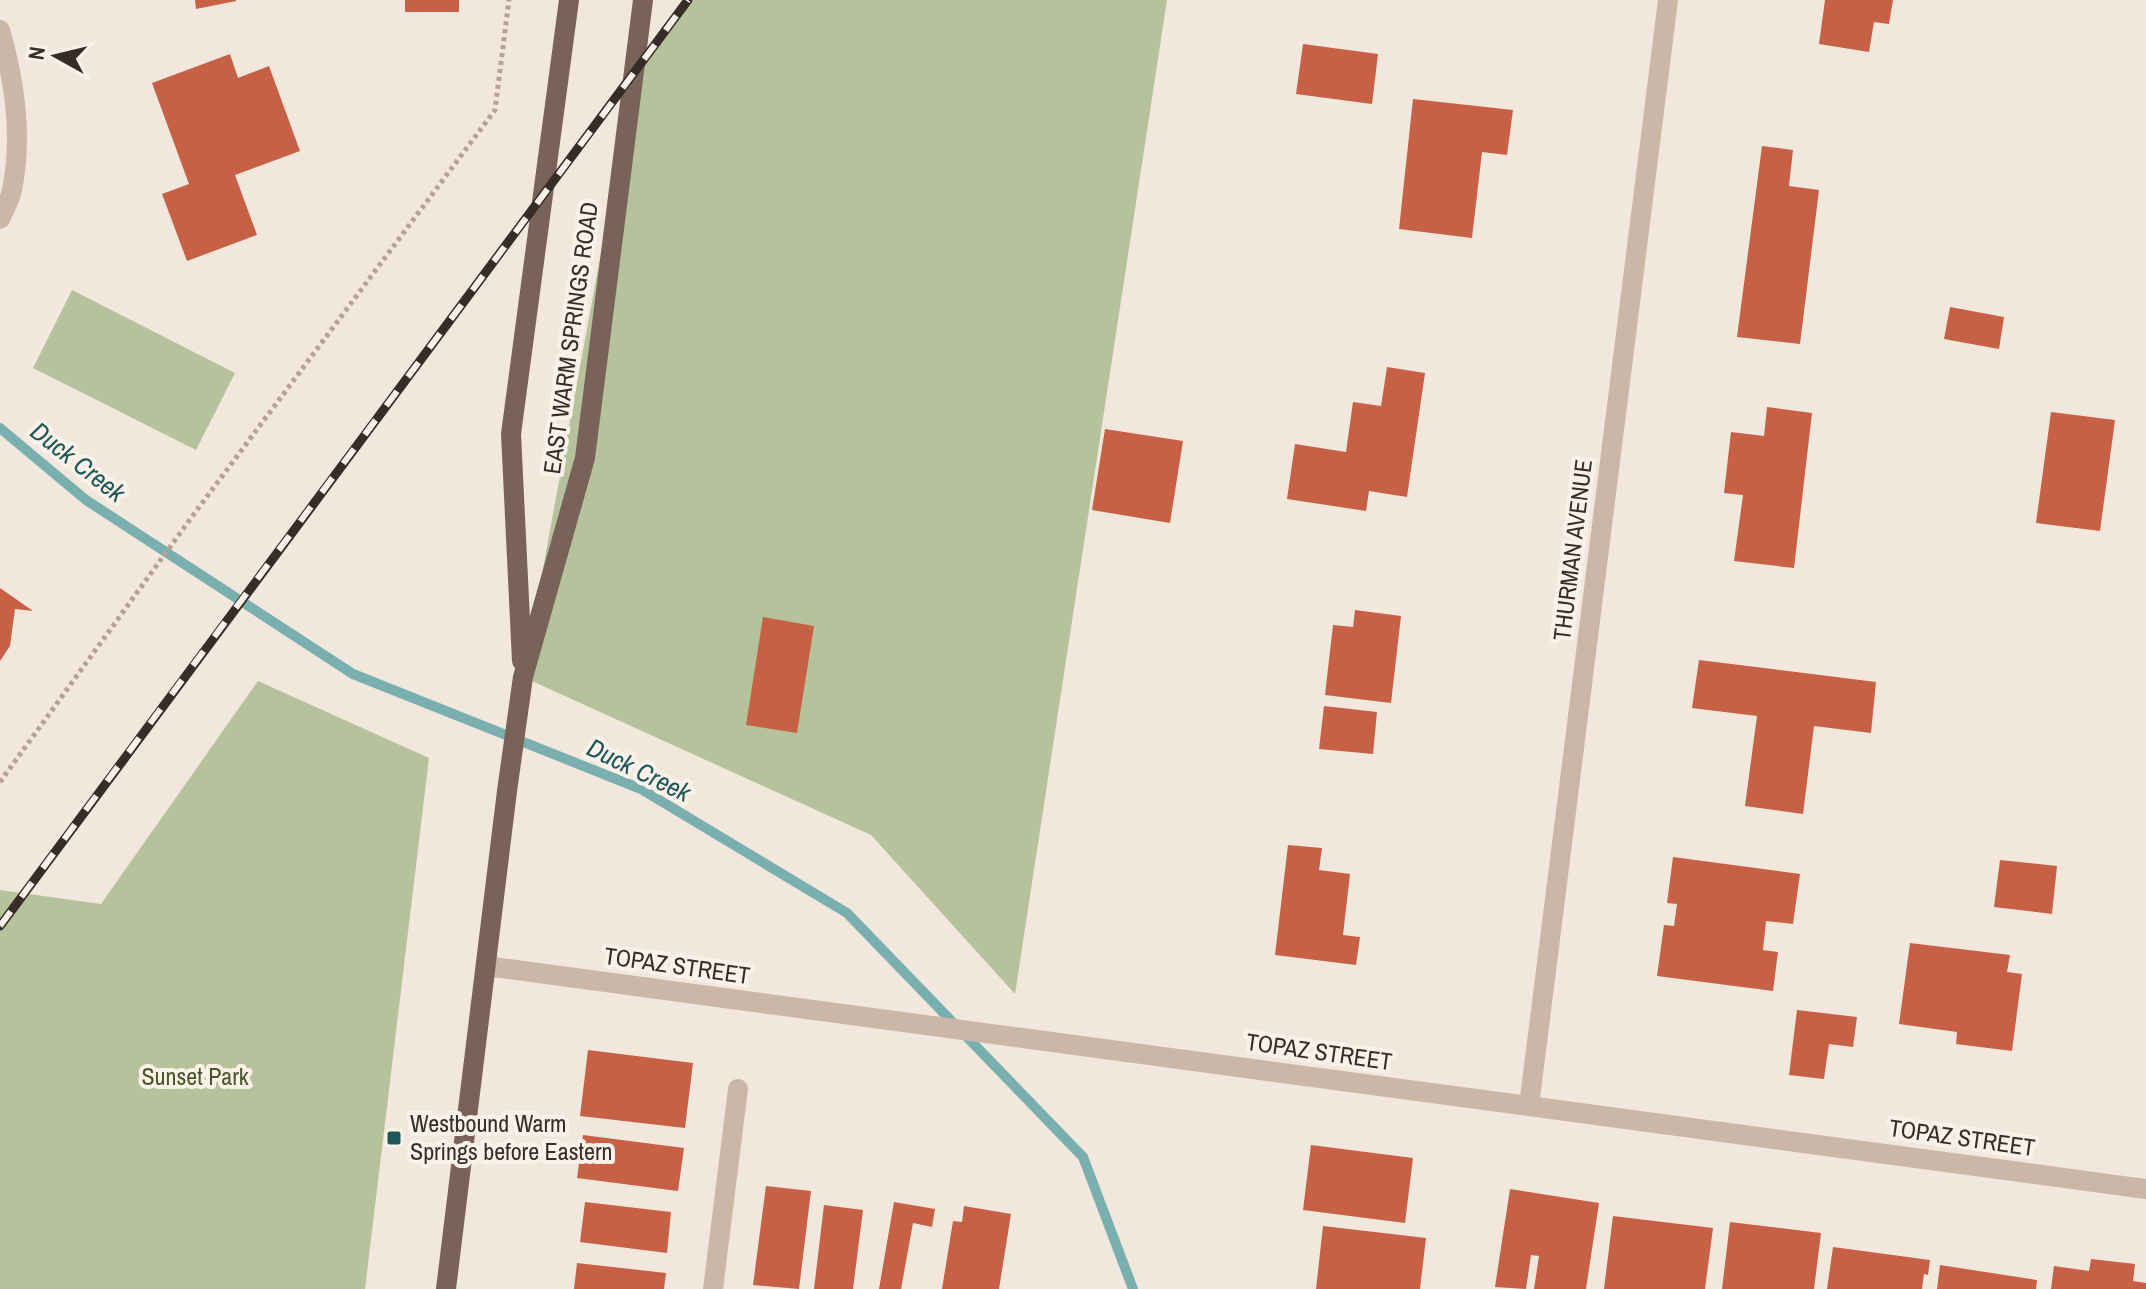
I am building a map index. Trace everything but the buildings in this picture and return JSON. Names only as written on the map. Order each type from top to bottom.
[{"type":"main road","name":"EAST WARM SPRINGS ROAD","points":[[523,677],[511,434],[569,0]]},
{"type":"main road","name":"EAST WARM SPRINGS ROAD","points":[[446,1289],[523,677],[585,458],[643,0]]},
{"type":"street","name":"THURMAN AVENUE","points":[[1529,1106],[1668,0]]},
{"type":"street","points":[[0,30],[12,70],[18,129],[12,192],[0,219]]},
{"type":"street","name":"TOPAZ STREET","points":[[486,966],[2146,1189]]},
{"type":"street","points":[[713,1289],[738,1089]]},
{"type":"path","points":[[0,782],[191,518],[495,110],[509,0]]},
{"type":"green space","points":[[688,0],[1167,0],[1015,994],[871,835],[523,677],[634,73]]},
{"type":"green space","points":[[72,290],[235,373],[196,450],[33,368]]},
{"type":"green space","name":"Sunset Park","points":[[258,681],[429,758],[365,1289],[0,1289],[0,890],[101,904]]},
{"type":"waterway","name":"Duck Creek","points":[[0,428],[86,500],[353,674],[641,789],[847,913],[1083,1157],[1133,1289]]},
{"type":"railway","points":[[0,926],[688,0]]},
{"type":"place","name":"Westbound Warm Springs before Eastern","points":[[394,1138]]}]
